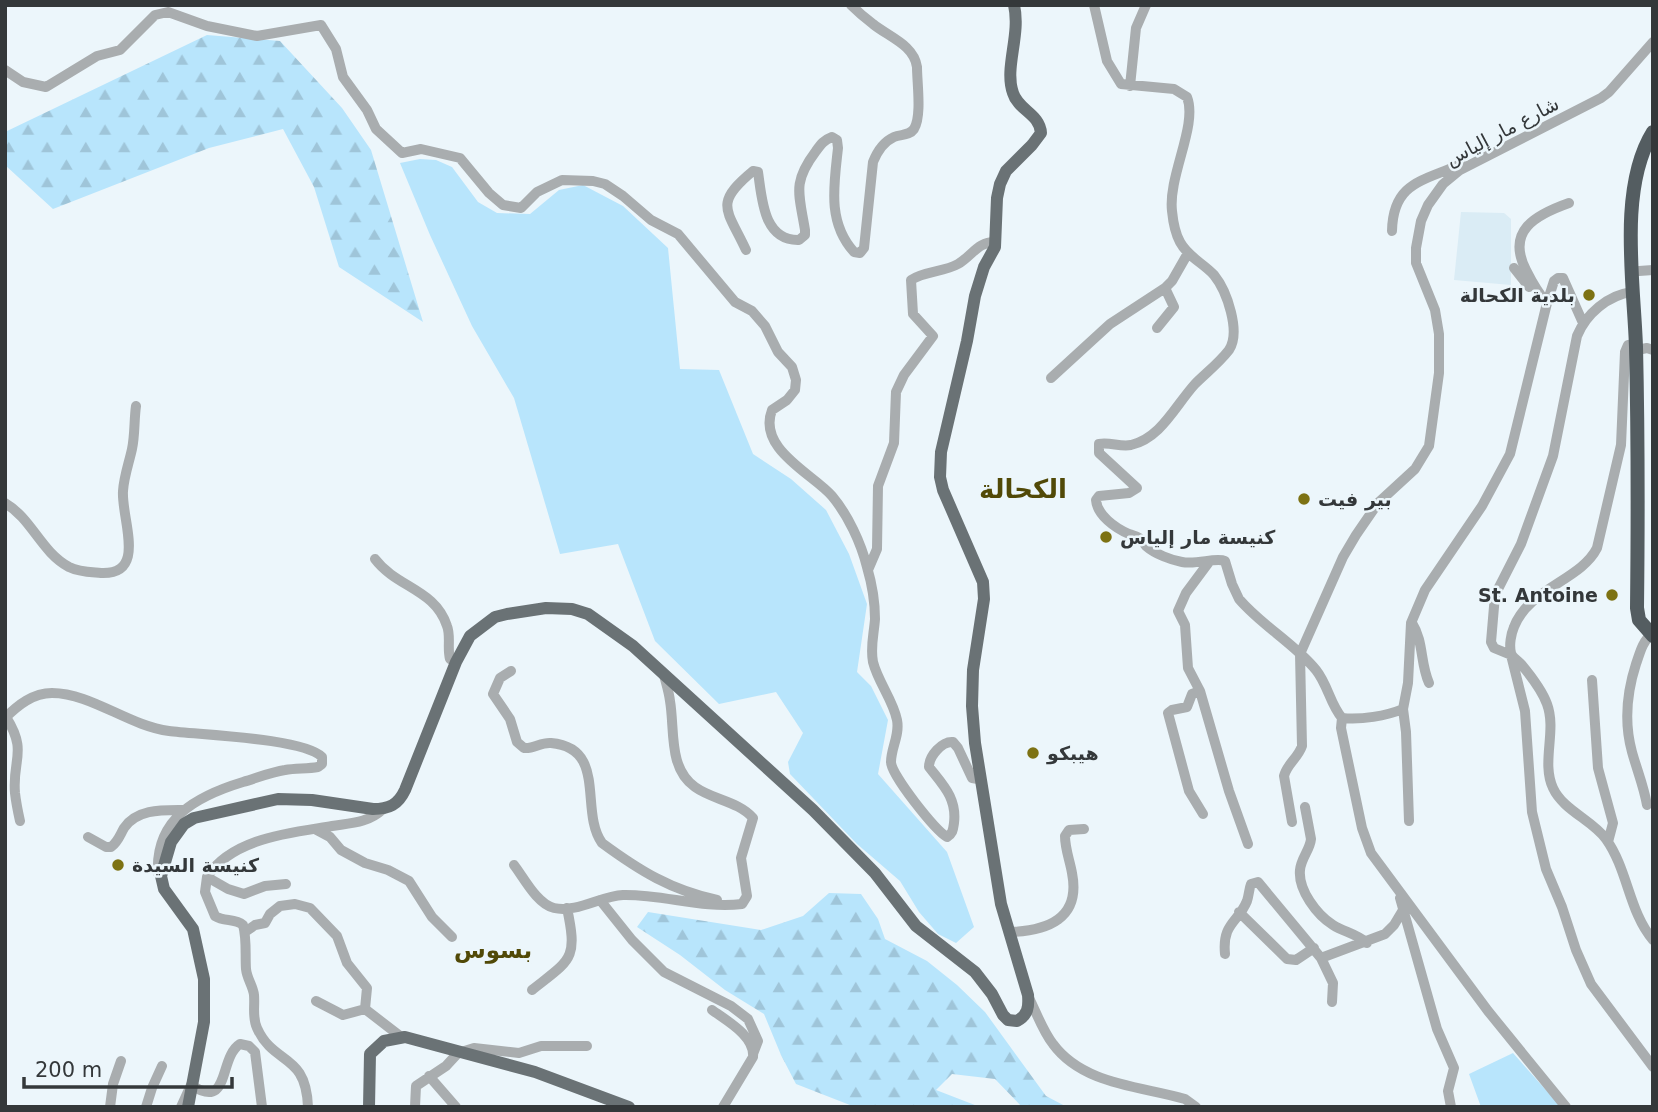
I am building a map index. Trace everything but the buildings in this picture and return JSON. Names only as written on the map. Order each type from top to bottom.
[{"type":"highway","points":[[1644,348],[1632,292],[1633,196],[1640,161],[1653,132]]},
{"type":"highway","points":[[1652,632],[1639,621],[1637,608],[1646,271],[1638,197],[1643,168],[1653,146]]},
{"type":"main road","points":[[188,1107],[204,1022],[202,967],[193,929],[168,897],[161,876],[165,857],[176,834],[184,824],[205,814],[290,799],[383,809],[397,802],[401,798],[456,662],[470,636],[495,617],[525,610],[572,609],[588,614],[633,646],[813,810],[874,873],[916,926],[975,972],[1008,1020],[1017,1021],[1023,1018],[1029,1006],[1028,995],[1002,904],[974,725],[972,691],[984,582],[943,490],[940,461],[975,296],[984,267],[996,242],[996,198],[1000,184],[1006,171],[1041,133],[1038,121],[1016,100],[1011,85],[1017,26],[1014,5]]},
{"type":"main road","points":[[369,1107],[370,1055],[384,1041],[405,1037],[535,1072],[629,1107]]},
{"type":"street","points":[[746,250],[727,209],[727,199],[732,191],[753,171],[758,173],[761,201],[769,222],[780,236],[799,240],[805,235],[798,185],[801,172],[823,142],[832,137],[837,140],[838,148],[833,203],[838,228],[854,252],[860,253],[864,248],[873,162],[878,150],[888,141],[910,133],[914,128],[917,113],[917,67],[903,44],[874,25],[851,5]]},
{"type":"street","points":[[1094,5],[1111,69],[1121,84],[1178,90],[1185,94],[1189,103],[1189,120],[1171,192],[1171,210],[1177,235],[1188,253],[1213,275],[1220,286],[1232,318],[1234,339],[1229,350],[1148,439],[1125,446],[1099,444],[1099,453],[1137,488],[1129,494],[1098,496],[1096,503],[1101,514],[1124,531],[1139,537],[1153,551],[1182,562],[1209,562],[1218,559],[1225,561],[1231,584],[1239,599],[1318,672],[1328,688],[1335,710],[1342,718],[1352,719],[1403,709]]},
{"type":"street","points":[[1130,86],[1136,28],[1146,5]]},
{"type":"street","points":[[5,70],[23,82],[46,87],[97,56],[120,50],[155,15],[168,12],[206,26],[257,36],[321,25],[336,49],[342,77],[367,110],[376,129],[402,153],[421,149],[460,158],[483,187],[503,205],[522,208],[537,192],[562,180],[605,184],[651,220],[677,234],[735,302],[752,311],[765,327],[778,352],[792,367],[797,386],[769,416],[776,442],[786,457],[832,496],[856,538],[868,570],[875,612],[872,645],[874,664],[898,723],[891,761],[893,774],[937,829],[947,837],[953,828],[953,801],[929,767],[929,760],[949,741],[955,743],[974,780],[978,779],[979,767]]},
{"type":"street","name":"شارع مار إلياس","points":[[1300,654],[1343,557],[1356,535],[1378,503],[1415,469],[1429,446],[1440,373],[1439,334],[1435,310],[1415,257],[1418,233],[1428,205],[1443,184],[1461,170],[1601,98],[1653,42]]},
{"type":"street","points":[[1391,230],[1396,205],[1410,186],[1475,158],[1481,159]]},
{"type":"street","points":[[1547,303],[1538,293],[1520,256],[1520,239],[1537,218],[1569,203]]},
{"type":"street","points":[[868,570],[877,549],[877,493],[894,443],[896,392],[904,375],[933,336],[913,314],[911,281],[918,276],[953,266],[982,244],[996,242]]},
{"type":"street","points":[[1051,377],[1110,324],[1165,288],[1188,253]]},
{"type":"street","points":[[1514,268],[1532,290],[1538,293]]},
{"type":"street","points":[[1409,821],[1403,709],[1408,682],[1411,623],[1425,590],[1482,506],[1510,454],[1547,303],[1555,281],[1563,278],[1583,323]]},
{"type":"street","points":[[1157,328],[1174,307],[1165,288]]},
{"type":"street","points":[[1632,292],[1611,297],[1583,323],[1572,351],[1556,439],[1544,484],[1521,544],[1493,600],[1490,642],[1494,648],[1511,655],[1529,675],[1548,706],[1551,726],[1549,766],[1553,789],[1560,799],[1600,832],[1608,842],[1625,876],[1639,918],[1653,940]]},
{"type":"street","points":[[1644,348],[1628,345],[1625,352],[1621,445],[1597,548],[1589,561],[1547,590],[1521,613],[1511,635],[1511,655],[1525,711],[1532,812],[1546,869],[1591,984],[1653,1067]]},
{"type":"street","points":[[5,503],[21,515],[50,553],[69,567],[86,572],[113,573],[123,568],[129,545],[123,489],[132,446],[136,406]]},
{"type":"street","points":[[375,559],[397,580],[433,601],[448,628],[450,659],[456,662]]},
{"type":"street","points":[[1209,562],[1185,593],[1178,611],[1185,625],[1186,661],[1200,691],[1248,844]]},
{"type":"street","points":[[1411,623],[1419,636],[1423,666],[1429,683]]},
{"type":"street","points":[[1647,805],[1629,741],[1628,716],[1636,665],[1644,640],[1652,632]]},
{"type":"street","points":[[1292,822],[1283,776],[1302,746],[1300,654]]},
{"type":"street","points":[[511,671],[500,678],[493,694],[510,719],[513,735],[524,748],[554,743],[577,753],[587,767],[593,821],[602,843],[651,876],[686,893],[722,901],[746,899]]},
{"type":"street","points":[[514,865],[546,904],[554,908],[567,908],[626,895],[723,906],[742,904],[746,899],[741,858],[753,818],[734,804],[696,788],[686,779],[678,765],[672,734],[671,702],[664,675]]},
{"type":"street","points":[[1592,680],[1598,768],[1612,817],[1612,831],[1608,842]]},
{"type":"street","points":[[1200,691],[1192,694],[1187,707],[1168,713],[1189,791],[1203,814]]},
{"type":"street","points":[[20,821],[15,791],[20,752],[18,738],[6,717],[18,706],[38,695],[67,695],[165,730],[300,747],[315,751],[323,760],[318,767],[286,770],[220,789],[182,810],[172,821],[161,848],[158,862],[161,876]]},
{"type":"street","points":[[1342,718],[1340,728],[1364,838],[1379,867],[1519,1051],[1566,1107]]},
{"type":"street","points":[[1305,807],[1311,839],[1300,874],[1305,892],[1323,918],[1342,930],[1359,936],[1367,943]]},
{"type":"street","points":[[308,1107],[307,1088],[301,1073],[264,1041],[256,1026],[253,991],[246,969],[245,932],[240,923],[219,919],[213,914],[205,892],[207,877],[214,867],[243,847],[372,818],[383,809]]},
{"type":"street","points":[[88,837],[106,847],[111,846],[118,841],[125,826],[135,818],[157,810],[182,810]]},
{"type":"street","points":[[315,829],[330,837],[341,850],[409,881],[432,916],[452,937]]},
{"type":"street","points":[[1009,932],[1032,932],[1059,921],[1066,914],[1074,883],[1065,836],[1069,830],[1084,829]]},
{"type":"street","points":[[207,877],[228,889],[244,894],[265,886],[286,884]]},
{"type":"street","points":[[1224,954],[1227,931],[1246,903],[1252,882],[1258,882],[1321,958],[1333,983],[1332,1002]]},
{"type":"street","points":[[1399,894],[1437,1028],[1454,1069],[1448,1091],[1451,1107]]},
{"type":"street","points":[[600,900],[632,940],[664,972],[731,1006],[748,1019],[758,1041],[723,1107]]},
{"type":"street","points":[[245,932],[255,925],[265,923],[270,914],[280,906],[295,904],[310,908],[337,936],[346,963],[367,988],[365,1009]]},
{"type":"street","points":[[532,990],[569,958],[573,941],[567,908]]},
{"type":"street","points":[[1321,958],[1367,943],[1390,930],[1403,910]]},
{"type":"street","points":[[1238,912],[1287,959],[1296,960],[1314,948]]},
{"type":"street","points":[[1028,995],[1053,1045],[1067,1059],[1101,1079],[1175,1096],[1196,1107]]},
{"type":"street","points":[[316,1001],[343,1015],[365,1009]]},
{"type":"street","points":[[365,1009],[405,1037]]},
{"type":"street","points":[[712,1010],[739,1031],[752,1048],[753,1054]]},
{"type":"street","points":[[181,1107],[191,1085],[202,1092],[214,1091],[219,1087],[236,1046],[240,1044],[249,1046],[255,1052],[262,1107]]},
{"type":"street","points":[[415,1107],[416,1086],[446,1066],[458,1053],[474,1048],[519,1053],[541,1046],[587,1046]]},
{"type":"street","points":[[110,1107],[113,1084],[121,1061]]},
{"type":"street","points":[[146,1107],[162,1066]]},
{"type":"street","points":[[429,1076],[456,1107]]},
{"type":"shaded area","points":[[1461,212],[1504,213],[1511,219],[1511,285],[1454,280]]},
{"type":"green space","points":[[207,35],[280,41],[342,108],[371,150],[423,322],[339,267],[314,187],[283,129],[209,148],[53,209],[5,165],[5,132]]},
{"type":"green space","points":[[420,159],[436,160],[452,167],[478,202],[497,213],[530,214],[559,190],[583,185],[623,206],[668,248],[680,369],[719,370],[753,454],[791,479],[826,510],[849,554],[867,604],[857,672],[871,686],[888,720],[878,774],[947,852],[974,927],[956,943],[938,934],[919,912],[900,881],[857,844],[790,774],[788,762],[803,733],[776,692],[719,704],[655,641],[618,544],[560,554],[514,398],[472,326],[400,163]]},
{"type":"green space","points":[[829,893],[861,894],[878,919],[885,939],[927,961],[957,985],[985,1012],[1046,1096],[1067,1107],[1022,1107],[995,1079],[952,1074],[936,1090],[980,1107],[855,1107],[796,1084],[764,1014],[725,990],[680,955],[637,927],[648,912],[761,930],[803,916]]},
{"type":"green space","points":[[1513,1053],[1561,1107],[1481,1107],[1469,1074]]},
{"type":"place","name":"بلدية الكحالة","points":[[1589,295]]},
{"type":"place","name":"بير فيت","points":[[1304,499]]},
{"type":"place","name":"كنيسة مار إلياس","points":[[1106,537]]},
{"type":"place","name":"St. Antoine","points":[[1612,595]]},
{"type":"place","name":"هيبكو","points":[[1033,753]]},
{"type":"place","name":"كنيسة السيدة","points":[[118,865]]},
{"type":"district","name":"الكحالة","points":[[1023,489]]},
{"type":"district","name":"بسوس","points":[[493,950]]}]
